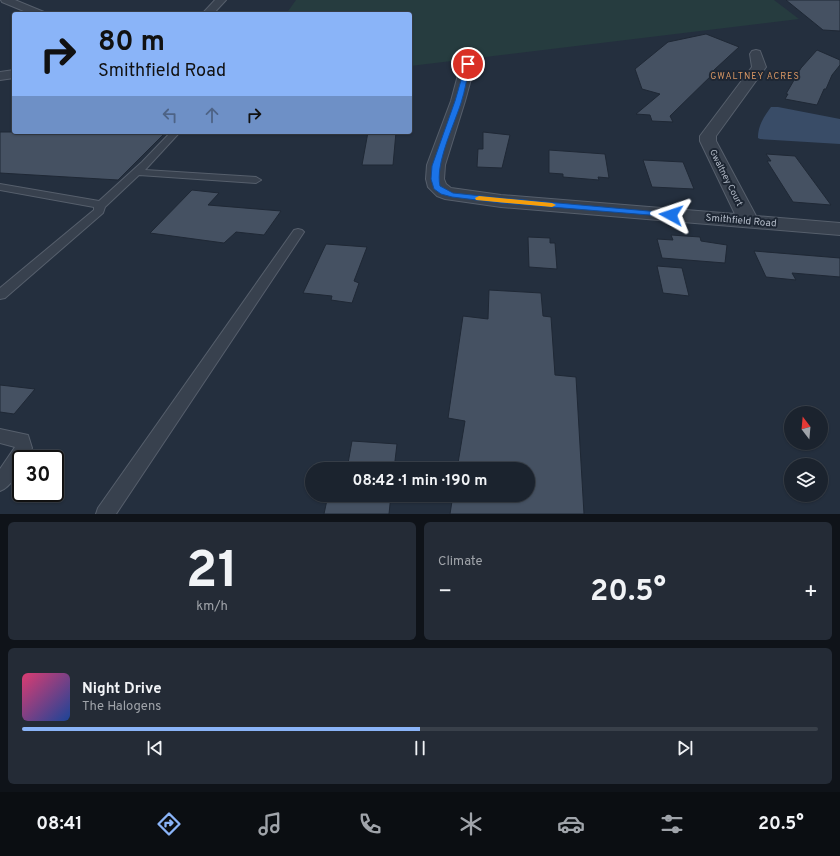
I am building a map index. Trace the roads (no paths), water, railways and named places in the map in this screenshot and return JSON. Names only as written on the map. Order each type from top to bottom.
[{"type":"street","points":[[6,0],[35,12]]},
{"type":"street","points":[[209,12],[221,0]]},
{"type":"street","name":"Gwaltney Court","points":[[748,221],[708,141],[708,136],[759,67],[756,54]]},
{"type":"street","name":"Smithfield Road","points":[[468,64],[458,101],[436,166],[435,179],[437,187],[444,192],[452,195],[501,201],[840,229]]},
{"type":"street","points":[[0,76],[12,74]]},
{"type":"lane","points":[[0,295],[99,211],[100,206],[137,172],[174,134]]},
{"type":"lane","points":[[137,172],[256,180]]},
{"type":"lane","points":[[0,187],[95,203],[100,206]]},
{"type":"lane","points":[[105,514],[298,232]]},
{"type":"lane","points":[[0,436],[22,440],[24,448],[0,483]]},
{"type":"water","points":[[771,107],[840,119],[840,144],[758,138],[760,125]]},
{"type":"district","name":"GWALTNEY ACRES","points":[[755,76]]}]
